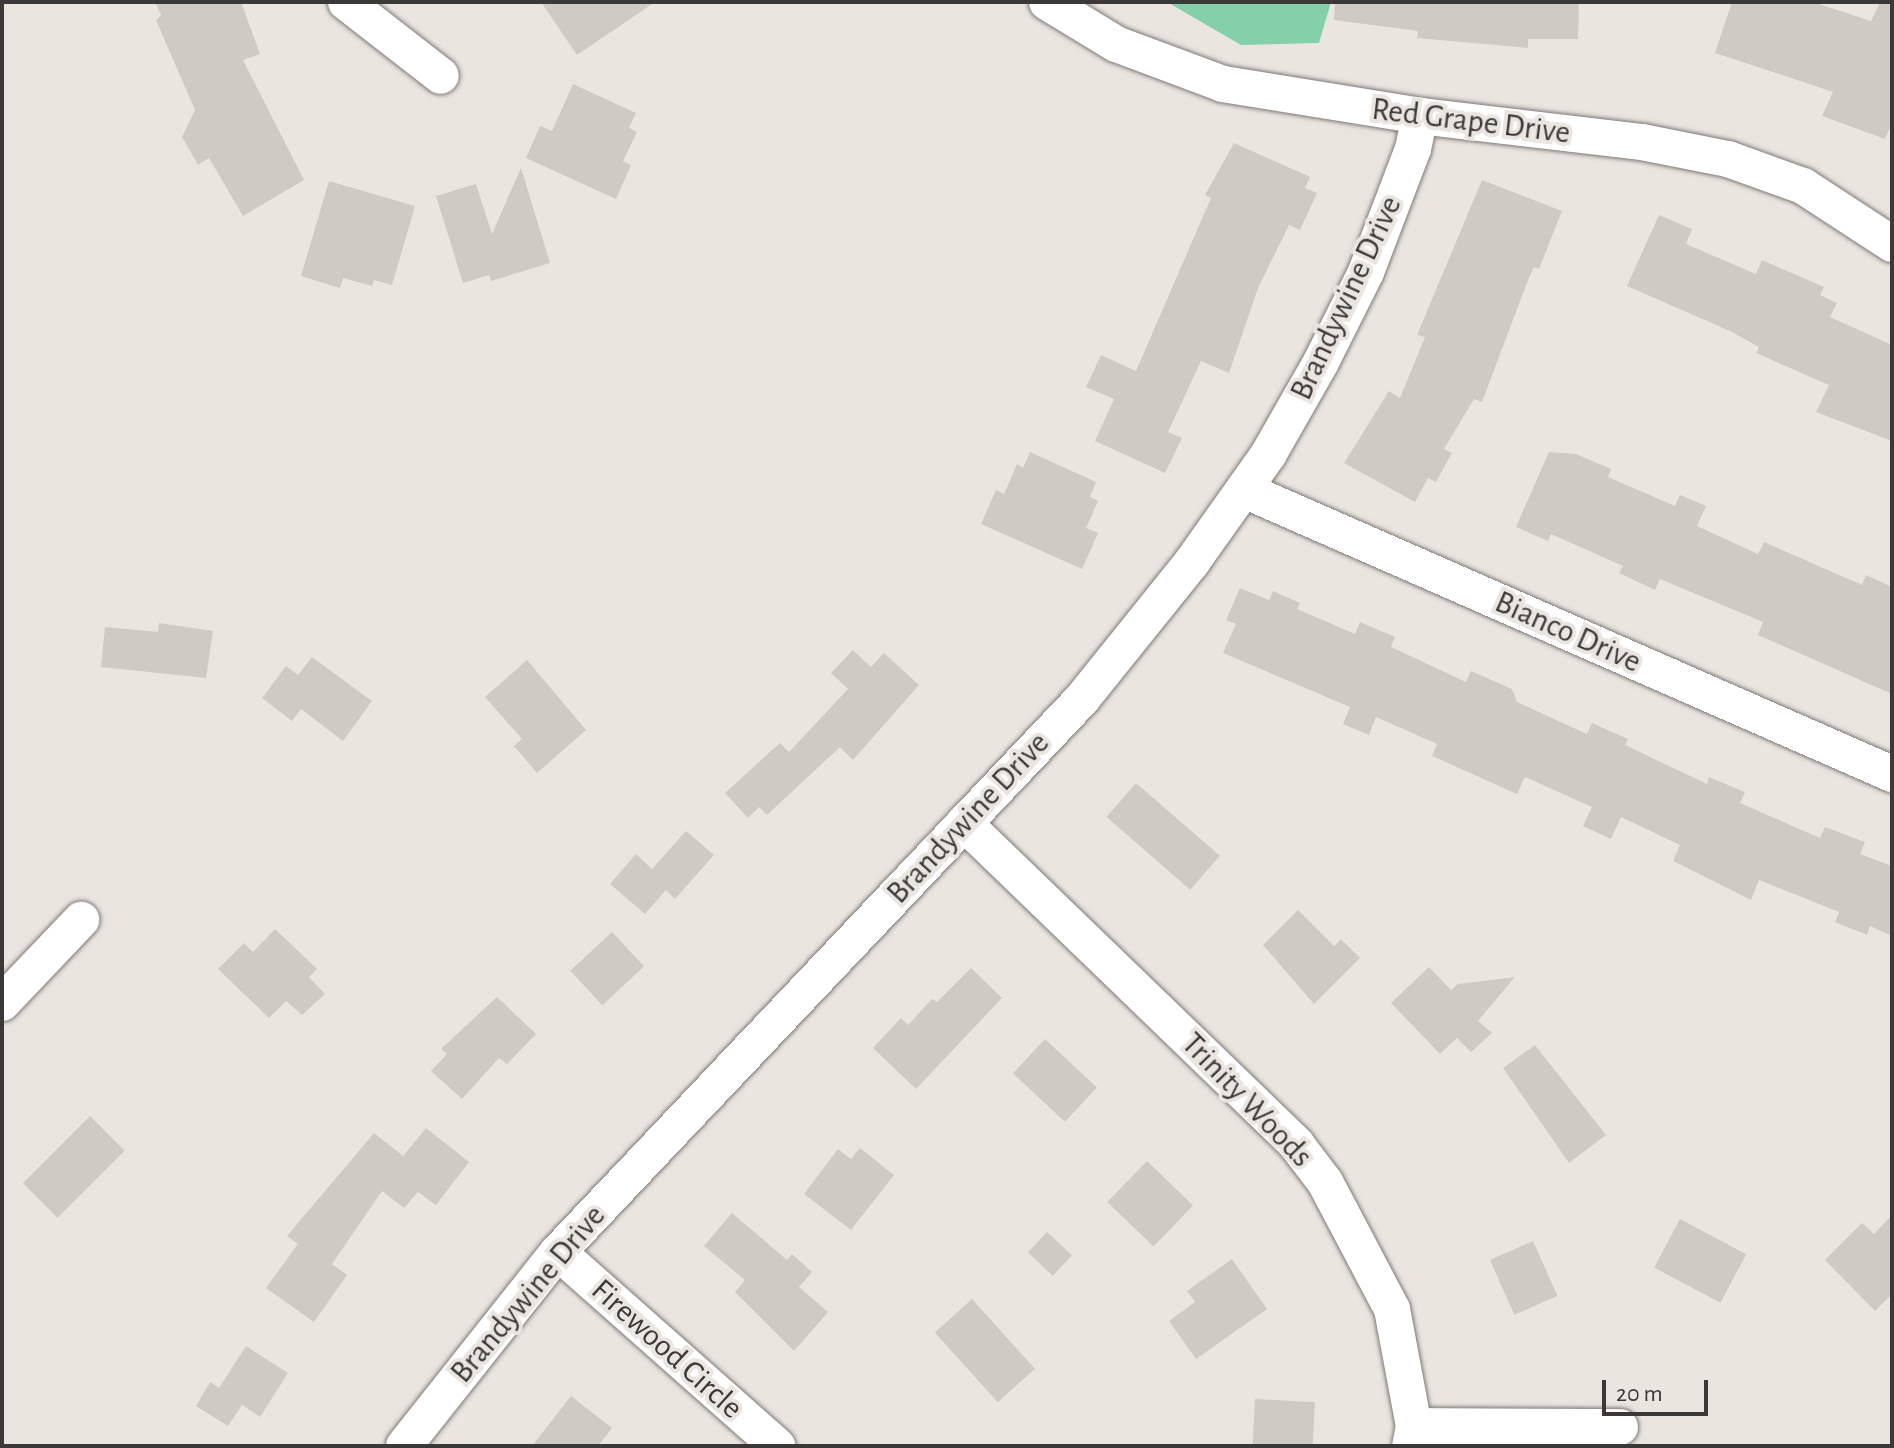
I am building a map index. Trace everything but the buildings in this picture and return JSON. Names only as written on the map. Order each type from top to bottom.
[{"type":"street","points":[[346,2],[441,76]]},
{"type":"street","name":"Red Grape Drive","points":[[1047,2],[1116,44],[1223,84],[1420,116],[1642,142],[1728,159],[1803,186],[1892,244]]},
{"type":"street","name":"Brandywine Drive","points":[[404,1446],[558,1252],[1082,699],[1244,490],[1321,362],[1366,272],[1408,162],[1420,116]]},
{"type":"street","name":"Bianco Drive","points":[[1244,490],[1892,774]]},
{"type":"street","name":"Trinity Woods","points":[[964,823],[1296,1144],[1325,1182],[1392,1309],[1412,1436]]},
{"type":"street","points":[[2,1003],[81,920]]},
{"type":"street","name":"Firewood Circle","points":[[558,1252],[777,1446]]},
{"type":"street","points":[[1412,1436],[1620,1427]]},
{"type":"green space","points":[[1167,2],[1331,2],[1319,43],[1241,45]]}]
